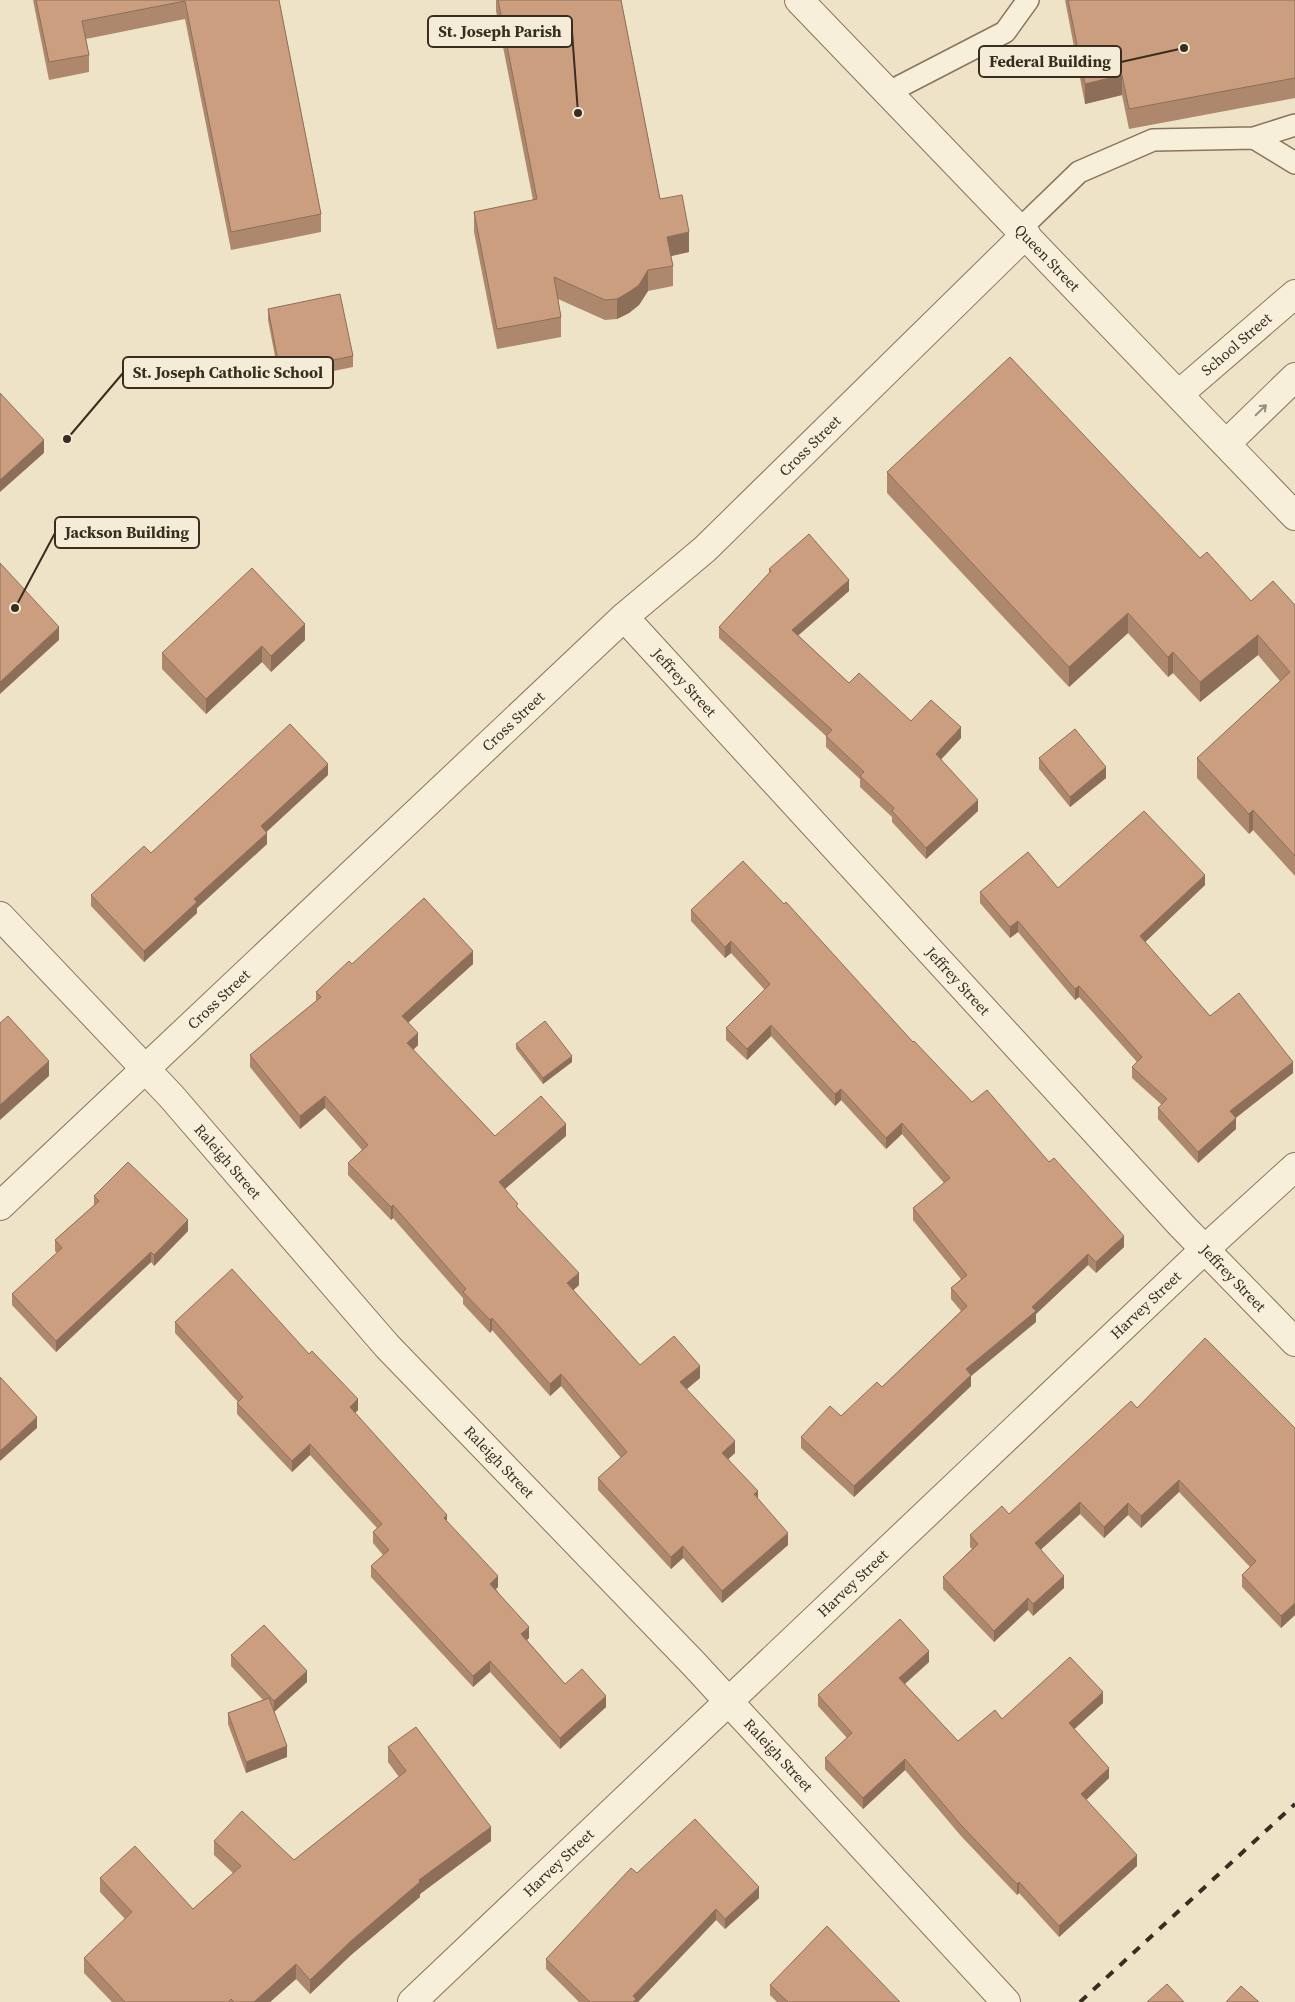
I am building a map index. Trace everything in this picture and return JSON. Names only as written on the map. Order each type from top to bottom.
[{"type":"street","name":"Queen Street","points":[[800,0],[1295,516]]},
{"type":"street","name":"Cross Street","points":[[0,1206],[624,617],[705,549],[1023,232]]},
{"type":"street","name":"School Street","points":[[1179,394],[1295,294]]},
{"type":"street","points":[[1227,443],[1295,377]]},
{"type":"street","name":"Jeffrey Street","points":[[624,617],[1205,1249],[1295,1342]]},
{"type":"street","name":"Raleigh Street","points":[[0,916],[146,1069],[387,1346],[729,1702],[1006,2002]]},
{"type":"street","name":"Harvey Street","points":[[412,2002],[1205,1249],[1295,1168]]},
{"type":"lane","points":[[889,92],[1005,32],[1028,0]]},
{"type":"lane","points":[[1023,232],[1079,172],[1153,140],[1254,138],[1295,125]]},
{"type":"lane","points":[[1254,138],[1295,163]]},
{"type":"building","points":[[36,0],[279,0],[321,214],[231,232],[185,1],[82,21],[89,55],[49,62]]},
{"type":"building","points":[[498,0],[621,0],[660,199],[682,195],[689,232],[667,237],[673,266],[648,270],[639,285],[617,299],[605,300],[554,277],[561,317],[497,329],[474,212],[537,199]]},
{"type":"building","points":[[1068,0],[1295,0],[1295,78],[1129,109],[1122,75],[1085,84]]},
{"type":"building","points":[[340,294],[353,356],[280,371],[268,309]]},
{"type":"building","points":[[1010,357],[1200,558],[1207,552],[1251,601],[1273,581],[1295,605],[1295,856],[1253,810],[1249,814],[1197,758],[1290,672],[1258,635],[1200,682],[1173,652],[1168,657],[1128,613],[1069,667],[887,472]]},
{"type":"building","points":[[0,393],[44,440],[0,480]]},
{"type":"building","points":[[809,534],[849,580],[792,630],[849,683],[859,673],[911,721],[931,700],[961,727],[936,754],[978,800],[926,848],[892,811],[894,808],[860,776],[864,772],[826,736],[832,730],[719,627],[771,571],[769,569]]},
{"type":"building","points":[[0,563],[59,627],[0,682]]},
{"type":"building","points":[[252,568],[305,624],[271,656],[262,646],[206,699],[162,653]]},
{"type":"building","points":[[290,724],[328,764],[261,826],[267,833],[194,899],[197,902],[144,951],[91,895],[144,846],[151,853]]},
{"type":"building","points":[[1075,729],[1106,767],[1070,797],[1039,758]]},
{"type":"building","points":[[1144,811],[1205,875],[1140,936],[1210,1016],[1239,993],[1293,1062],[1230,1111],[1236,1118],[1198,1152],[1158,1108],[1167,1099],[1132,1067],[1142,1057],[1079,986],[1075,989],[1018,921],[1010,927],[980,892],[1028,852],[1058,888]]},
{"type":"building","points":[[743,861],[784,904],[786,902],[913,1042],[972,1102],[987,1090],[1049,1162],[1054,1158],[1124,1236],[1096,1262],[1088,1254],[1032,1307],[1036,1311],[966,1369],[971,1375],[854,1486],[801,1437],[830,1406],[841,1416],[877,1382],[882,1387],[967,1306],[951,1288],[967,1275],[913,1208],[950,1178],[902,1123],[886,1138],[841,1089],[835,1094],[771,1025],[747,1049],[726,1028],[770,984],[731,941],[725,947],[691,910]]},
{"type":"building","points":[[424,898],[473,951],[402,1016],[418,1033],[407,1043],[495,1136],[541,1096],[566,1124],[499,1182],[518,1204],[516,1206],[579,1273],[567,1283],[640,1365],[674,1336],[700,1366],[680,1382],[735,1441],[722,1453],[758,1491],[754,1494],[788,1533],[722,1591],[683,1546],[671,1557],[598,1478],[627,1452],[561,1374],[550,1384],[492,1318],[490,1320],[463,1292],[466,1289],[393,1205],[391,1207],[348,1163],[368,1145],[325,1096],[300,1116],[250,1055],[321,997],[316,992],[349,961],[352,964]]},
{"type":"building","points":[[8,1016],[49,1061],[0,1105],[0,1023]]},
{"type":"building","points":[[545,1021],[572,1056],[543,1078],[516,1044]]},
{"type":"building","points":[[128,1162],[188,1220],[154,1255],[151,1252],[56,1341],[12,1294],[62,1248],[55,1240],[99,1201],[94,1196]]},
{"type":"building","points":[[232,1269],[309,1354],[312,1351],[358,1399],[350,1407],[447,1515],[444,1518],[498,1576],[490,1584],[529,1627],[521,1634],[565,1684],[582,1669],[606,1696],[560,1738],[490,1661],[473,1676],[371,1566],[389,1550],[373,1532],[382,1524],[310,1444],[292,1461],[237,1403],[243,1397],[175,1322]]},
{"type":"building","points":[[1205,1338],[1295,1428],[1295,1603],[1281,1616],[1242,1575],[1256,1561],[1179,1480],[1141,1516],[1128,1503],[1104,1527],[1080,1502],[1035,1543],[1064,1576],[1033,1604],[1028,1598],[994,1631],[943,1577],[978,1544],[970,1535],[1002,1506],[1009,1514],[1131,1401],[1137,1408]]},
{"type":"building","points":[[0,1377],[37,1417],[0,1451]]},
{"type":"building","points":[[900,1619],[929,1651],[899,1678],[958,1741],[995,1710],[1002,1719],[1070,1657],[1103,1692],[1069,1723],[1109,1768],[1081,1794],[1137,1855],[1059,1926],[1019,1882],[1017,1884],[961,1825],[905,1759],[863,1798],[825,1758],[852,1733],[818,1695]]},
{"type":"building","points":[[264,1625],[307,1671],[274,1701],[231,1655]]},
{"type":"building","points":[[269,1698],[287,1746],[246,1762],[228,1713]]},
{"type":"building","points":[[416,1727],[491,1827],[419,1880],[420,1882],[351,1941],[310,1980],[296,1964],[254,2002],[234,2002],[231,1999],[229,2002],[125,2002],[84,1958],[132,1912],[100,1878],[135,1846],[193,1909],[241,1866],[214,1841],[242,1811],[294,1860],[406,1771],[388,1747]]},
{"type":"building","points":[[695,1819],[759,1887],[725,1919],[716,1909],[633,1996],[636,1999],[633,2002],[590,2002],[546,1959],[631,1868],[637,1873]]},
{"type":"building","points":[[827,1926],[900,2002],[788,2002],[770,1985]]},
{"type":"building","points":[[1167,1984],[1184,2002],[1147,2002]]},
{"type":"building","points":[[1241,1986],[1259,2002],[1226,2002]]},
{"type":"railway","points":[[1080,2002],[1295,1804]]},
{"type":"place","name":"Federal Building","points":[[1184,48]]},
{"type":"place","name":"St. Joseph Parish","points":[[578,113]]},
{"type":"place","name":"St. Joseph Catholic School","points":[[67,439]]},
{"type":"place","name":"Jackson Building","points":[[15,608]]}]
